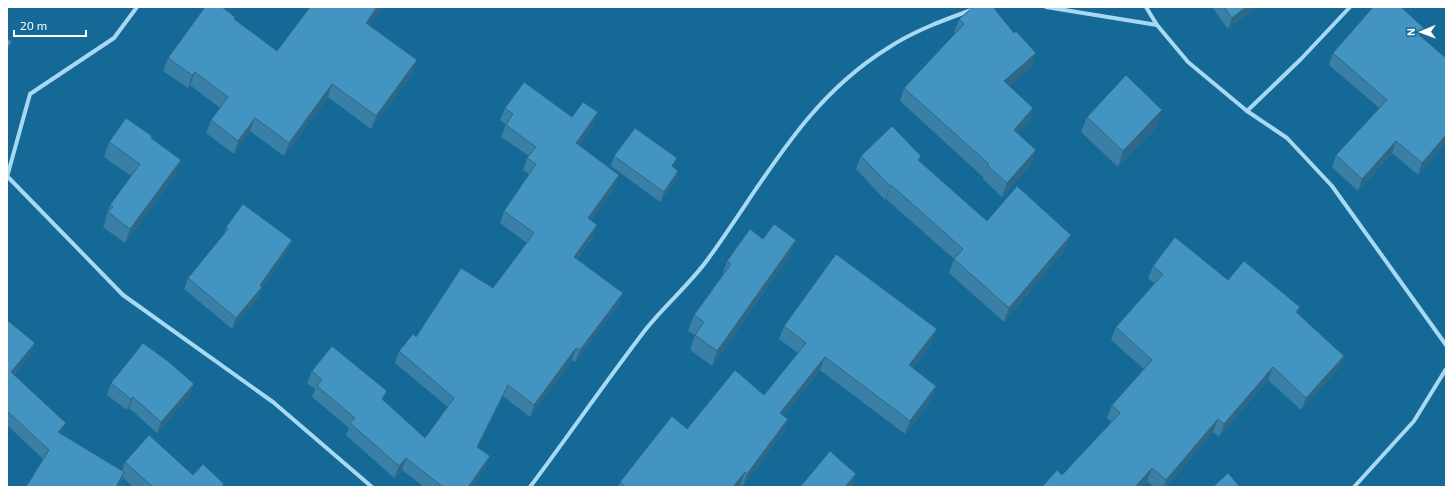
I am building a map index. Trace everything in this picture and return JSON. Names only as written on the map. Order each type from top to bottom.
[{"type":"street","points":[[137,7],[114,38],[30,94],[7,176],[123,294],[273,402],[372,487]]},
{"type":"street","points":[[530,487],[647,328],[707,260],[774,162],[809,114],[848,76],[888,47],[933,26],[980,7]]},
{"type":"street","points":[[1046,7],[1157,25]]},
{"type":"street","points":[[1146,7],[1157,25],[1188,62],[1247,111],[1287,138],[1332,186],[1446,345]]},
{"type":"street","points":[[1247,111],[1301,59],[1350,7]]},
{"type":"street","points":[[1354,487],[1414,421],[1446,369]]},
{"type":"building","points":[[205,7],[222,7],[235,17],[234,19],[277,51],[310,7],[377,7],[366,23],[417,60],[376,116],[332,84],[289,143],[255,118],[238,141],[211,120],[228,97],[195,72],[192,75],[168,58]]},
{"type":"building","points":[[973,7],[993,7],[1014,33],[1016,31],[1036,53],[1004,81],[1033,108],[1014,130],[1036,150],[1007,183],[987,165],[989,164],[904,88],[964,24],[959,19]]},
{"type":"building","points":[[1224,7],[1246,7],[1232,18]]},
{"type":"building","points":[[1373,7],[1401,7],[1425,29],[1419,35],[1446,58],[1446,135],[1422,163],[1396,141],[1362,179],[1336,155],[1387,100],[1333,53]]},
{"type":"building","points":[[7,38],[12,42],[7,48]]},
{"type":"building","points":[[1126,75],[1162,110],[1123,151],[1087,117]]},
{"type":"building","points":[[524,82],[572,117],[583,102],[598,112],[576,143],[619,175],[588,218],[597,225],[574,257],[623,293],[580,350],[576,348],[534,405],[508,385],[477,447],[490,456],[468,487],[443,487],[406,458],[399,466],[350,423],[355,418],[317,386],[322,380],[312,371],[332,346],[387,391],[382,399],[425,438],[454,398],[399,351],[413,334],[416,337],[461,268],[493,288],[534,233],[504,211],[536,164],[527,158],[536,147],[506,125],[513,114],[505,108]]},
{"type":"building","points":[[126,118],[152,136],[151,138],[181,160],[130,229],[108,212],[113,207],[110,205],[140,164],[109,142]]},
{"type":"building","points":[[892,126],[921,156],[918,160],[987,221],[1017,186],[1071,235],[1009,308],[954,259],[963,249],[891,185],[890,186],[861,156]]},
{"type":"building","points":[[635,128],[677,158],[672,166],[678,171],[664,192],[614,156]]},
{"type":"building","points":[[243,204],[292,240],[260,285],[262,287],[236,318],[188,278],[228,229],[226,227]]},
{"type":"building","points":[[774,224],[796,240],[717,351],[695,335],[704,322],[694,315],[731,264],[727,261],[750,229],[763,239]]},
{"type":"building","points":[[1175,237],[1228,280],[1244,261],[1300,307],[1296,312],[1344,356],[1306,398],[1273,367],[1224,424],[1218,419],[1166,480],[1152,468],[1135,487],[1042,487],[1057,470],[1062,475],[1120,413],[1112,405],[1152,360],[1116,327],[1163,274],[1153,266]]},
{"type":"building","points":[[836,254],[937,329],[909,365],[936,386],[910,421],[825,357],[780,413],[788,419],[747,474],[745,472],[733,487],[626,487],[620,482],[672,416],[687,429],[735,370],[764,395],[806,343],[784,326]]},
{"type":"building","points":[[7,320],[35,343],[11,372],[66,423],[58,432],[124,472],[116,487],[26,487],[49,450],[7,411]]},
{"type":"building","points":[[143,343],[169,362],[194,384],[161,422],[133,397],[131,399],[111,383]]},
{"type":"building","points":[[149,435],[193,475],[203,464],[224,484],[221,487],[153,487],[125,462]]},
{"type":"building","points":[[830,451],[856,474],[845,487],[800,487]]},
{"type":"building","points":[[1228,473],[1240,487],[1213,487]]}]
